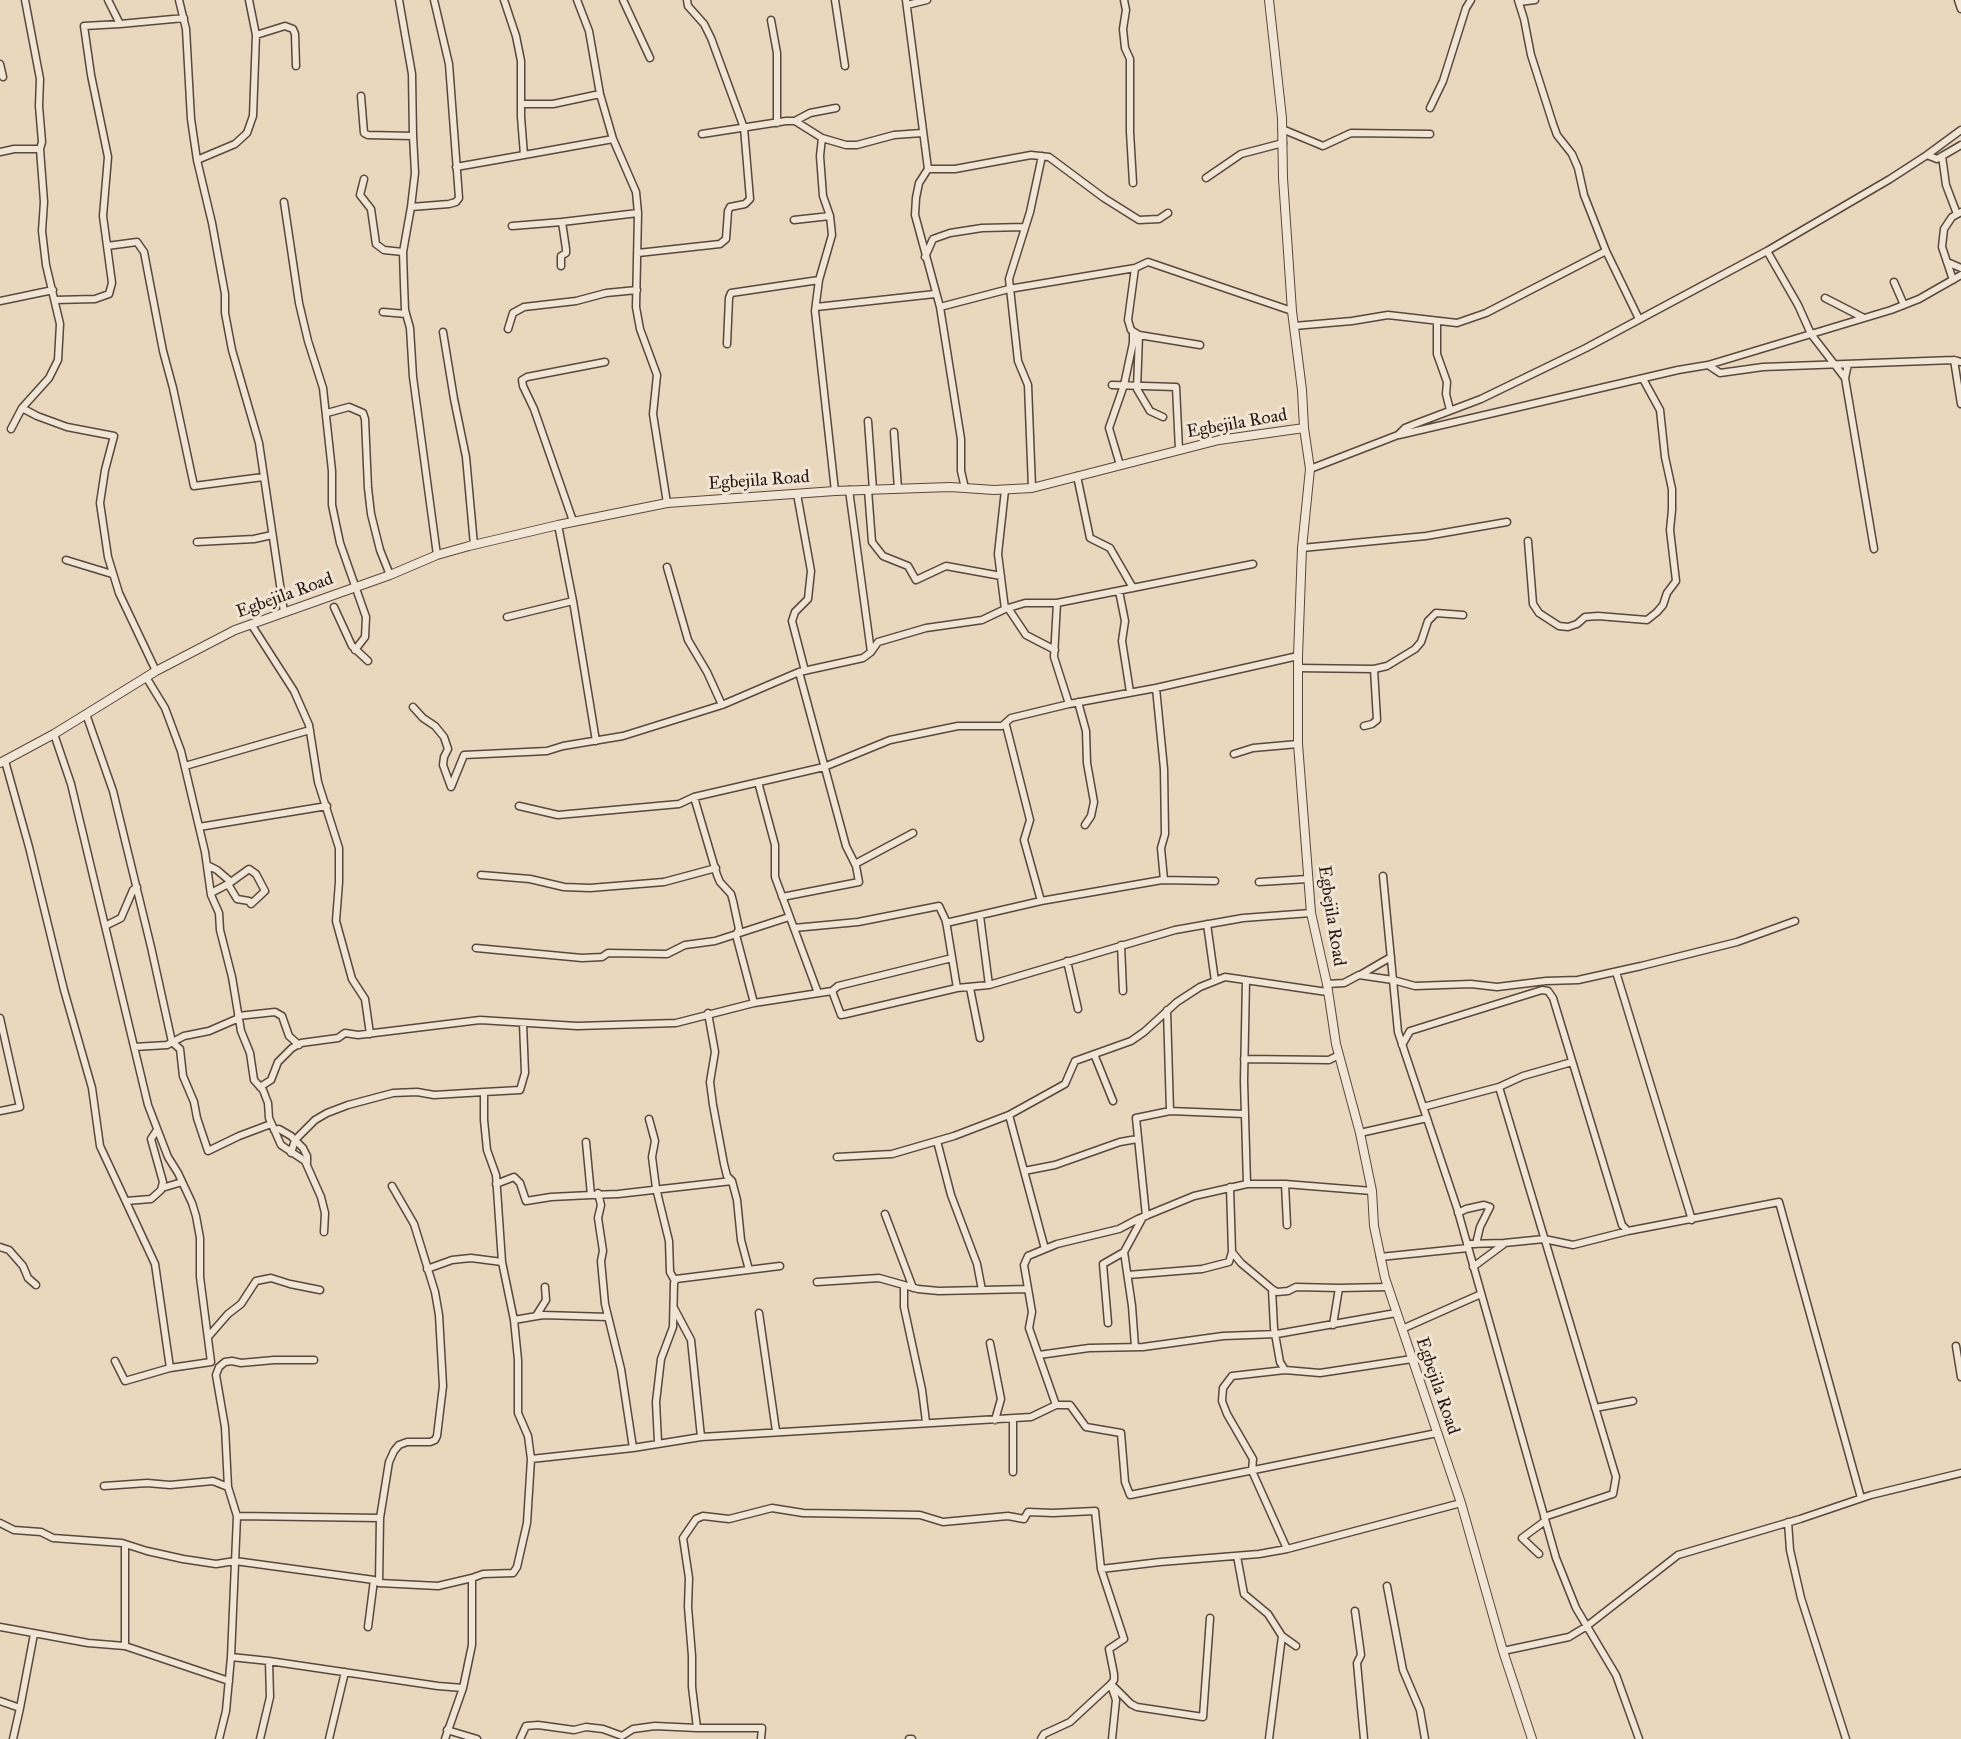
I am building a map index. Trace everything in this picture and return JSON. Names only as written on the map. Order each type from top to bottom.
[{"type":"street","points":[[11,429],[22,408],[49,378],[58,360],[60,324],[54,290],[46,265],[42,231],[44,202],[40,149],[42,142],[40,79],[25,0]]},
{"type":"street","points":[[108,0],[120,24]]},
{"type":"street","points":[[179,0],[184,18],[191,119],[197,160],[212,223],[232,350],[259,443],[284,612]]},
{"type":"street","points":[[197,160],[235,144],[247,133],[253,116],[256,35],[249,0]]},
{"type":"street","points":[[399,0],[412,74],[415,173],[403,252],[406,314],[410,328],[413,377],[437,555]]},
{"type":"street","points":[[411,207],[456,202],[459,198],[449,64],[434,0]]},
{"type":"street","points":[[504,0],[516,36],[521,61],[524,155]]},
{"type":"street","points":[[577,0],[589,31],[600,94],[613,139],[636,192],[638,213],[636,307],[640,329],[657,375],[653,414],[667,503]]},
{"type":"street","points":[[623,0],[650,58]]},
{"type":"street","points":[[638,253],[723,242],[728,229],[728,210],[730,207],[745,204],[750,199],[744,128],[711,38],[704,24],[688,6],[687,0]]},
{"type":"street","points":[[836,0],[845,66]]},
{"type":"street","points":[[927,0],[907,3],[928,169],[920,183],[915,206],[916,224],[940,306],[961,439],[961,471],[965,489]]},
{"type":"street","points":[[1124,0],[1126,10],[1123,29],[1125,48],[1130,59],[1133,183]]},
{"type":"street","points":[[1269,0],[1280,86],[1283,178],[1292,311],[1302,390],[1304,428]]},
{"type":"street","points":[[1430,108],[1443,81],[1466,8],[1471,0]]},
{"type":"street","points":[[1535,0],[1518,1],[1547,108],[1557,135],[1572,154],[1578,168],[1584,195],[1606,250],[1640,319]]},
{"type":"street","points":[[1958,0],[1961,9]]},
{"type":"street","points":[[55,300],[95,299],[109,294],[112,283],[104,216],[108,157],[91,75],[84,26],[184,18]]},
{"type":"street","points":[[771,20],[777,53],[777,123]]},
{"type":"street","points":[[256,35],[285,26],[293,29],[296,66]]},
{"type":"street","points":[[0,64],[3,77]]},
{"type":"street","points":[[522,104],[553,104],[600,94]]},
{"type":"street","points":[[361,96],[364,133],[413,136]]},
{"type":"street","points":[[702,134],[795,121],[810,113],[836,108]]},
{"type":"street","points":[[795,121],[822,138],[857,145],[894,135],[922,133]]},
{"type":"street","points":[[1282,129],[1323,146],[1352,133],[1430,134]]},
{"type":"street","points":[[1398,435],[1405,428],[1414,424],[1481,399],[1640,319],[1767,251],[1927,155],[1961,130]]},
{"type":"street","points":[[822,138],[820,156],[822,190],[830,216],[832,235],[819,280],[816,307],[835,491]]},
{"type":"street","points":[[456,167],[613,139]]},
{"type":"street","points":[[1206,178],[1241,154],[1283,143]]},
{"type":"street","points":[[1927,155],[1937,159],[1961,145]]},
{"type":"street","points":[[0,152],[14,149],[40,149]]},
{"type":"street","points":[[928,169],[955,169],[1031,155],[1050,157],[1104,198],[1138,220],[1159,219],[1168,213]]},
{"type":"street","points":[[1032,488],[1028,385],[1018,361],[1009,279],[1025,227],[1041,156]]},
{"type":"street","points":[[1942,156],[1946,185],[1959,213],[1952,217],[1944,229],[1942,247],[1953,280]]},
{"type":"street","points":[[364,179],[360,195],[371,209],[376,244],[384,250],[403,252]]},
{"type":"street","points":[[284,202],[299,303],[323,388],[327,413],[332,471],[332,505],[340,543],[365,613],[366,633],[364,640],[355,650]]},
{"type":"street","points":[[512,226],[638,213]]},
{"type":"street","points":[[794,220],[830,216]]},
{"type":"street","points":[[561,266],[561,256],[566,253],[562,222]]},
{"type":"street","points":[[925,257],[933,238],[982,228],[1025,227]]},
{"type":"street","points":[[108,246],[137,242],[144,252],[163,351],[194,486],[263,477]]},
{"type":"street","points":[[1294,326],[1388,315],[1456,324],[1472,320],[1606,250]]},
{"type":"street","points":[[1767,251],[1798,305],[1811,334],[1845,378]]},
{"type":"street","points":[[940,306],[1010,289],[1135,268],[1148,262],[1292,311]]},
{"type":"street","points":[[1947,262],[1961,268]]},
{"type":"street","points":[[1135,268],[1129,327],[1136,333],[1200,345]]},
{"type":"street","points":[[1310,469],[1398,435],[1708,365],[1905,305],[1961,276]]},
{"type":"street","points":[[727,344],[731,293],[819,280]]},
{"type":"street","points":[[1894,282],[1905,305]]},
{"type":"street","points":[[0,301],[54,290]]},
{"type":"street","points":[[508,329],[513,314],[524,307],[576,301],[606,293],[637,290]]},
{"type":"street","points":[[816,307],[935,294]]},
{"type":"street","points":[[1825,298],[1863,317]]},
{"type":"street","points":[[383,312],[406,314]]},
{"type":"street","points":[[1437,322],[1437,354],[1447,382],[1446,394],[1450,410]]},
{"type":"street","points":[[443,332],[466,457],[474,545]]},
{"type":"street","points":[[1120,465],[1109,428],[1124,385],[1136,333]]},
{"type":"street","points":[[1136,333],[1137,389],[1150,411],[1162,417]]},
{"type":"street","points":[[1708,365],[1720,373],[1763,366],[1957,361],[1961,404]]},
{"type":"street","points":[[573,521],[522,380],[527,377],[604,362]]},
{"type":"street","points":[[1848,364],[1845,378],[1874,549]]},
{"type":"street","points":[[1528,541],[1533,604],[1539,614],[1559,626],[1568,627],[1586,617],[1598,616],[1647,620],[1663,605],[1667,593],[1676,581],[1670,530],[1672,489],[1665,458],[1660,410],[1642,379]]},
{"type":"street","points":[[1112,385],[1176,387],[1179,450]]},
{"type":"street","points":[[327,413],[349,407],[363,413],[366,428],[371,514],[380,550],[390,575]]},
{"type":"street","points":[[22,408],[37,416],[67,426],[114,436],[105,470],[100,503],[112,574],[133,625],[156,671]]},
{"type":"street","points":[[868,422],[872,542],[883,556],[908,566],[916,580],[946,566],[1001,576]]},
{"type":"street","name":"Egbejila Road","points":[[2,762],[54,735],[156,671],[235,630],[390,575],[437,555],[474,545],[573,521],[667,503],[849,490],[1032,488],[1238,436],[1304,428],[1310,469],[1302,548],[1298,744],[1311,913],[1339,1054],[1360,1133],[1371,1191],[1374,1226],[1388,1287],[1461,1503],[1503,1652],[1532,1739]]},
{"type":"street","points":[[894,432],[898,489]]},
{"type":"street","points":[[1077,476],[1090,538],[1110,548],[1133,588]]},
{"type":"street","points":[[849,490],[871,652]]},
{"type":"street","points":[[1005,490],[998,554],[1006,608],[1026,635],[1055,650]]},
{"type":"street","points":[[782,897],[859,882],[855,864],[846,846],[824,767],[792,621],[795,612],[808,599],[811,571],[797,494]]},
{"type":"street","points":[[1302,548],[1404,538],[1508,522]]},
{"type":"street","points":[[558,525],[596,741]]},
{"type":"street","points":[[197,542],[254,539],[272,535]]},
{"type":"street","points":[[66,560],[112,574]]},
{"type":"street","points":[[413,707],[444,737],[448,749],[443,765],[451,787],[464,755],[548,751],[563,746],[623,736],[722,705],[802,671],[862,658],[871,652],[878,642],[926,628],[982,620],[1006,608],[1025,603],[1058,603],[1253,564]]},
{"type":"street","points":[[667,567],[688,640],[707,672],[722,705]]},
{"type":"street","points":[[1119,591],[1125,621],[1122,641],[1130,692]]},
{"type":"street","points":[[507,617],[573,601]]},
{"type":"street","points":[[1058,603],[1054,657],[1069,704]]},
{"type":"street","points":[[334,607],[355,650],[368,661]]},
{"type":"street","points":[[1298,668],[1374,669],[1387,666],[1415,649],[1421,642],[1428,621],[1436,613],[1463,615]]},
{"type":"street","points":[[251,624],[294,691],[310,730],[318,782],[339,848],[336,921],[351,979],[365,999],[370,1034]]},
{"type":"street","points":[[519,806],[558,814],[679,804],[694,797],[824,767],[890,740],[958,726],[1006,724],[1011,718],[1069,704],[1156,688],[1298,656]]},
{"type":"street","points":[[1364,726],[1377,720],[1374,669]]},
{"type":"street","points":[[146,677],[172,724],[185,766],[211,893],[219,913],[220,930],[232,977],[241,1031],[250,1053],[254,1080],[268,1103],[269,1118],[281,1145],[299,1156],[306,1164],[321,1197],[325,1214],[324,1232]]},
{"type":"street","points":[[1156,688],[1164,769],[1165,834],[1161,848],[1164,880]]},
{"type":"street","points":[[1078,702],[1086,731],[1087,763],[1094,802],[1091,816],[1085,825]]},
{"type":"street","points":[[86,714],[113,791],[172,1042],[180,1049],[183,1076],[194,1102],[208,1151],[239,1136],[273,1127],[295,1140],[307,1156],[306,1164]]},
{"type":"street","points":[[1006,724],[1030,820],[1024,840],[1041,902]]},
{"type":"street","points":[[185,766],[310,730]]},
{"type":"street","points":[[54,735],[71,784],[148,1106],[168,1157],[192,1203],[201,1238],[200,1277],[212,1362]]},
{"type":"street","points":[[1234,754],[1253,748],[1298,744]]},
{"type":"street","points":[[2,762],[30,847],[64,990],[92,1088],[100,1146],[155,1264],[170,1368]]},
{"type":"street","points":[[758,782],[775,845],[775,877],[818,993]]},
{"type":"street","points":[[694,797],[720,882],[731,894],[739,929],[736,935],[754,1003]]},
{"type":"street","points":[[199,827],[327,806]]},
{"type":"street","points":[[855,864],[913,833]]},
{"type":"street","points":[[207,865],[231,882],[249,869],[256,874],[265,891],[251,904],[249,901],[237,899],[228,884],[211,893]]},
{"type":"street","points":[[482,875],[530,879],[564,887],[590,888],[664,882],[716,868]]},
{"type":"street","points":[[1383,876],[1398,1032],[1458,1213],[1545,1519],[1570,1595],[1616,1675],[1639,1739]]},
{"type":"street","points":[[1259,882],[1308,879]]},
{"type":"street","points":[[946,923],[1041,902],[1164,880],[1215,881]]},
{"type":"street","points":[[105,927],[121,918],[137,887]]},
{"type":"street","points":[[794,928],[858,922],[939,906],[946,923],[957,988]]},
{"type":"street","points":[[832,991],[842,1015],[957,988],[989,985],[1175,930],[1243,918],[1311,913]]},
{"type":"street","points":[[980,916],[989,985]]},
{"type":"street","points":[[476,948],[582,958],[602,957],[609,953],[667,954],[685,945],[696,945],[736,935],[789,917]]},
{"type":"street","points":[[1359,975],[1415,986],[1471,984],[1497,987],[1553,980],[1578,980],[1737,942],[1795,921]]},
{"type":"street","points":[[1207,924],[1215,981]]},
{"type":"street","points":[[1121,945],[1124,991]]},
{"type":"street","points":[[837,1157],[892,1154],[937,1141],[1009,1115],[1065,1084],[1075,1061],[1131,1041],[1167,1010],[1200,987],[1226,977],[1327,988],[1344,983],[1391,957]]},
{"type":"street","points":[[260,1087],[270,1080],[278,1062],[286,1053],[298,1045],[338,1038],[345,1033],[370,1034],[480,1020],[578,1026],[676,1023],[754,1003],[832,991],[838,986],[952,958]]},
{"type":"street","points":[[1067,961],[1078,1009]]},
{"type":"street","points":[[1616,972],[1692,1220]]},
{"type":"street","points":[[1246,980],[1244,1114],[1247,1184]]},
{"type":"street","points":[[970,988],[980,1038]]},
{"type":"street","points":[[1402,1045],[1410,1031],[1542,990],[1548,991],[1553,998],[1622,1225],[1628,1231]]},
{"type":"street","points":[[1167,1010],[1170,1111]]},
{"type":"street","points":[[134,1047],[152,1047],[184,1036],[209,1031],[238,1017],[275,1012],[282,1016],[289,1036],[298,1045]]},
{"type":"street","points":[[708,1013],[715,1052],[710,1082],[713,1105],[724,1164],[727,1176],[732,1181],[741,1224],[741,1240],[749,1270]]},
{"type":"street","points":[[0,1018],[20,1107],[0,1111]]},
{"type":"street","points":[[291,1153],[295,1140],[315,1120],[327,1113],[393,1093],[417,1092],[434,1095],[520,1090],[525,1073],[523,1023]]},
{"type":"street","points":[[1094,1054],[1113,1101]]},
{"type":"street","points":[[1244,1059],[1329,1060],[1339,1054]]},
{"type":"street","points":[[1423,1107],[1499,1087],[1523,1076],[1572,1062]]},
{"type":"street","points":[[1499,1087],[1616,1477],[1613,1494],[1545,1519],[1522,1538],[1539,1554]]},
{"type":"street","points":[[0,1523],[14,1530],[40,1532],[53,1538],[125,1544],[147,1551],[216,1564],[235,1561],[376,1582],[438,1586],[483,1574],[513,1573],[517,1568],[527,1523],[531,1459],[528,1436],[518,1413],[518,1359],[514,1320],[502,1262],[496,1175],[487,1150],[484,1092]]},
{"type":"street","points":[[1108,1323],[1103,1264],[1124,1252],[1145,1216],[1136,1118],[1170,1111],[1244,1114]]},
{"type":"street","points":[[1009,1115],[1045,1249]]},
{"type":"street","points":[[1360,1133],[1427,1118]]},
{"type":"street","points":[[648,1119],[655,1141],[652,1157],[656,1188],[669,1241],[670,1272],[675,1281],[673,1327],[662,1359],[656,1402],[658,1442]]},
{"type":"street","points":[[126,1201],[152,1199],[162,1188],[163,1182],[151,1139],[157,1130]]},
{"type":"street","points":[[1024,1171],[1055,1166],[1120,1142],[1137,1139]]},
{"type":"street","points":[[937,1141],[951,1195],[977,1264],[982,1290]]},
{"type":"street","points":[[586,1142],[595,1194],[601,1205],[598,1218],[603,1251],[601,1261],[605,1305],[621,1369],[633,1448]]},
{"type":"street","points":[[158,1162],[168,1157]]},
{"type":"street","points":[[496,1184],[514,1177],[520,1183],[526,1201],[551,1197],[618,1194],[732,1181]]},
{"type":"street","points":[[162,1188],[182,1182]]},
{"type":"street","points":[[1056,1405],[1029,1328],[1032,1312],[1024,1265],[1028,1256],[1045,1249],[1119,1229],[1194,1196],[1230,1187],[1247,1184],[1285,1184],[1371,1191]]},
{"type":"street","points":[[1285,1184],[1287,1225]]},
{"type":"street","points":[[368,1627],[376,1582],[385,1482],[394,1451],[399,1445],[407,1442],[430,1442],[437,1436],[443,1386],[439,1315],[435,1292],[426,1269],[414,1224],[392,1186]]},
{"type":"street","points":[[1128,1275],[1202,1269],[1229,1262],[1232,1252],[1230,1187]]},
{"type":"street","points":[[1380,1257],[1476,1244],[1544,1239],[1573,1245],[1628,1231],[1779,1202],[1861,1498]]},
{"type":"street","points":[[1458,1213],[1473,1207],[1484,1205],[1490,1207],[1479,1227],[1476,1244]]},
{"type":"street","points":[[885,1214],[913,1288]]},
{"type":"street","points":[[1473,1267],[1504,1243]]},
{"type":"street","points":[[0,1246],[9,1250],[23,1266],[28,1278],[36,1285]]},
{"type":"street","points":[[1124,1252],[1135,1347]]},
{"type":"street","points":[[1232,1252],[1272,1289],[1283,1292],[1296,1287],[1388,1287]]},
{"type":"street","points":[[426,1269],[452,1260],[471,1258],[502,1262]]},
{"type":"street","points":[[675,1281],[678,1278],[780,1266]]},
{"type":"street","points":[[208,1336],[228,1314],[241,1304],[256,1281],[271,1278],[320,1290]]},
{"type":"street","points":[[817,1282],[879,1278],[913,1288],[939,1291],[1028,1289]]},
{"type":"street","points":[[904,1285],[904,1307],[922,1390],[926,1422]]},
{"type":"street","points":[[535,1317],[546,1300],[545,1287]]},
{"type":"street","points":[[1333,1325],[1339,1288]]},
{"type":"street","points":[[1272,1289],[1275,1334],[1280,1362],[1285,1370]]},
{"type":"street","points":[[1402,1329],[1481,1294]]},
{"type":"street","points":[[674,1307],[691,1340],[701,1437]]},
{"type":"street","points":[[759,1313],[776,1431]]},
{"type":"street","points":[[1039,1355],[1089,1348],[1135,1347],[1223,1336],[1275,1334],[1396,1313]]},
{"type":"street","points":[[514,1320],[543,1315],[609,1317]]},
{"type":"street","points":[[990,1343],[1001,1399],[995,1420]]},
{"type":"street","points":[[1956,1346],[1961,1377]]},
{"type":"street","points":[[1287,1549],[1252,1471],[1252,1459],[1227,1414],[1222,1401],[1223,1388],[1232,1376],[1285,1370],[1320,1373],[1412,1359]]},
{"type":"street","points":[[219,1739],[226,1711],[231,1658],[237,1516],[228,1487],[225,1427],[216,1375],[219,1367],[225,1362],[314,1360]]},
{"type":"street","points":[[115,1361],[125,1382],[170,1368],[212,1362],[219,1367]]},
{"type":"street","points":[[1595,1408],[1634,1401]]},
{"type":"street","points":[[531,1459],[633,1448],[658,1442],[701,1437],[926,1422],[959,1423],[1031,1418],[1056,1405],[1070,1405],[1086,1427],[1120,1433],[1125,1482],[1130,1495],[1437,1433]]},
{"type":"street","points":[[1012,1419],[1013,1472]]},
{"type":"street","points":[[1503,1652],[1569,1637],[1587,1626],[1678,1555],[1861,1498],[1961,1473]]},
{"type":"street","points":[[104,1486],[147,1483],[170,1485],[213,1481],[228,1487]]},
{"type":"street","points":[[1101,1569],[1287,1549],[1461,1503]]},
{"type":"street","points":[[697,1728],[692,1686],[688,1607],[689,1578],[683,1538],[696,1519],[703,1516],[729,1519],[772,1508],[803,1513],[920,1515],[943,1522],[1008,1516],[1024,1519],[1028,1512],[1095,1511],[1101,1569],[1124,1640],[1109,1648],[1114,1674],[1111,1684],[1066,1725],[1044,1734],[1041,1739]]},
{"type":"street","points":[[237,1516],[380,1518]]},
{"type":"street","points":[[1788,1522],[1790,1550],[1802,1598],[1846,1739]]},
{"type":"street","points":[[125,1544],[125,1646]]},
{"type":"street","points":[[1236,1556],[1244,1594],[1268,1614],[1282,1636],[1296,1646]]},
{"type":"street","points":[[445,1739],[464,1688],[472,1645],[472,1578]]},
{"type":"street","points":[[1387,1586],[1403,1670],[1420,1710],[1425,1739]]},
{"type":"street","points":[[1354,1611],[1361,1655],[1357,1663],[1364,1739]]},
{"type":"street","points":[[1111,1684],[1137,1707],[1203,1717],[1210,1618]]},
{"type":"street","points":[[0,1627],[88,1643],[125,1646],[229,1681]]},
{"type":"street","points":[[13,1739],[34,1634]]},
{"type":"street","points":[[1269,1739],[1282,1636]]},
{"type":"street","points":[[231,1658],[269,1661],[464,1688]]},
{"type":"street","points":[[260,1739],[270,1696],[269,1661]]},
{"type":"street","points":[[329,1739],[345,1672]]},
{"type":"street","points":[[1111,1684],[1116,1700],[1112,1739]]},
{"type":"street","points":[[0,1701],[20,1708]]},
{"type":"street","points":[[520,1739],[526,1726],[538,1725],[574,1730],[586,1727],[603,1729],[621,1737],[633,1729],[654,1726],[762,1728],[761,1739]]},
{"type":"street","points":[[447,1730],[477,1739]]}]
